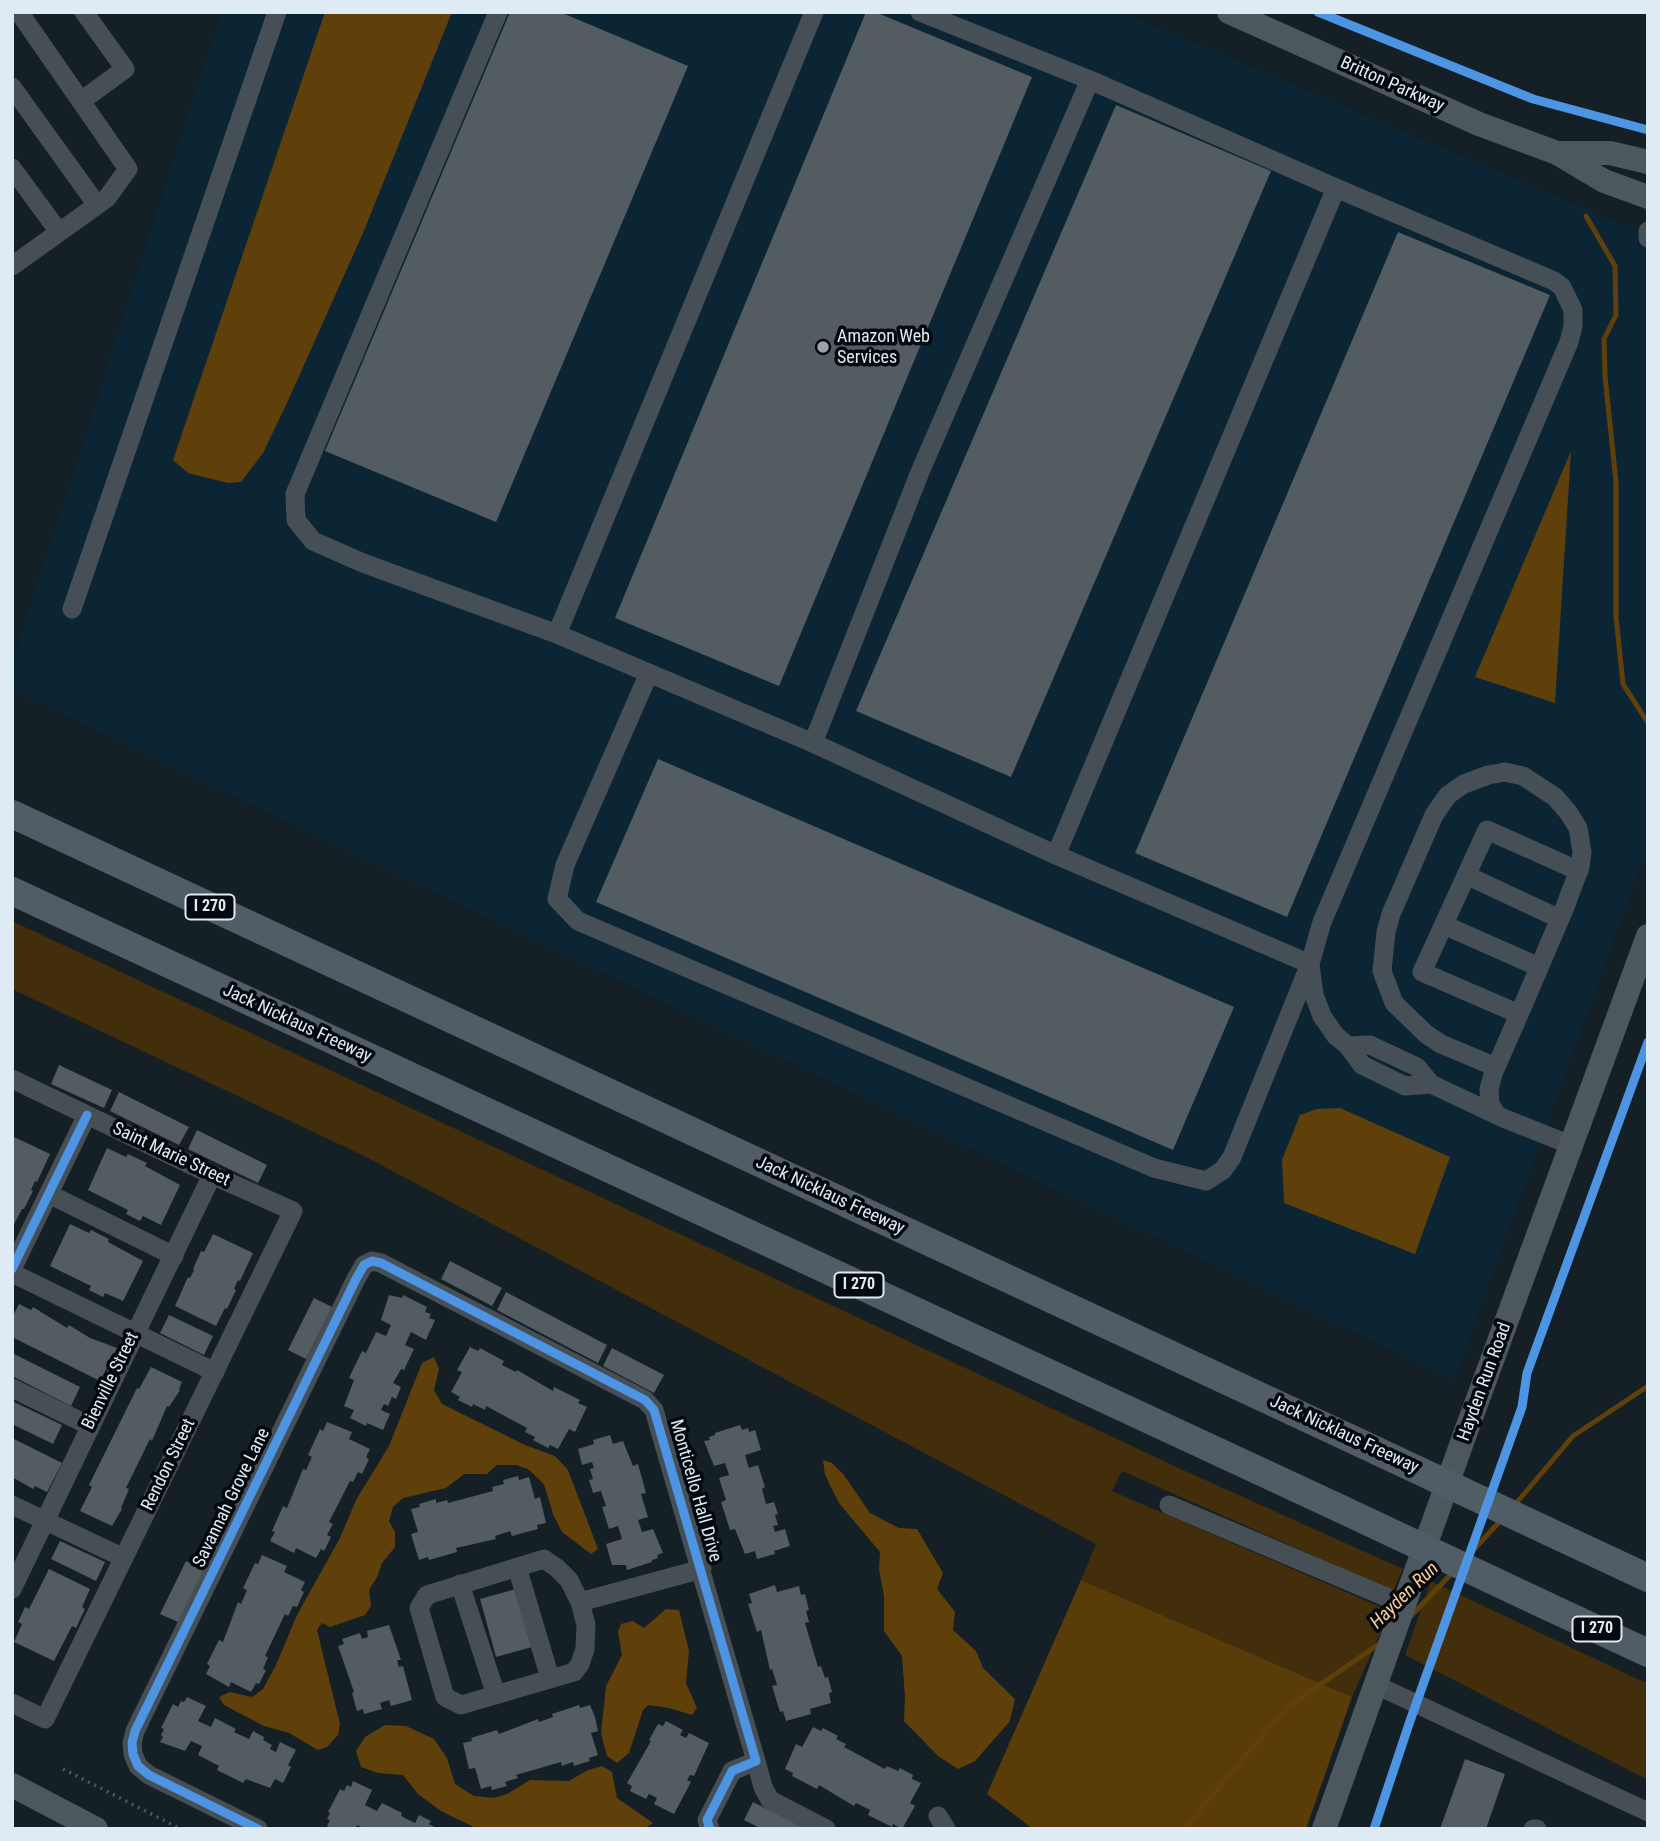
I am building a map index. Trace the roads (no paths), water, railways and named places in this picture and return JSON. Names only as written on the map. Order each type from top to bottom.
[{"type":"highway","name":"Jack Nicklaus Freeway","points":[[12,814],[1648,1578]]},
{"type":"highway","name":"Jack Nicklaus Freeway","points":[[12,891],[1648,1653]]},
{"type":"main road","name":"Britton Parkway","points":[[1229,12],[1479,124],[1557,153],[1604,181],[1648,197]]},
{"type":"main road","name":"Britton Parkway","points":[[1557,153],[1610,153],[1648,162]]},
{"type":"main road","name":"Hayden Run Road","points":[[1324,1829],[1648,936]]},
{"type":"main road","points":[[12,1785],[96,1829]]},
{"type":"street","points":[[15,259],[107,198],[128,169],[19,12]]},
{"type":"street","points":[[81,101],[125,69],[84,12]]},
{"type":"street","points":[[72,610],[277,12]]},
{"type":"street","points":[[498,12],[295,494],[296,520],[313,541],[362,563],[558,634],[813,743],[1056,855],[1310,964]]},
{"type":"street","points":[[558,634],[814,12]]},
{"type":"street","points":[[649,673],[565,864],[557,899],[578,921],[1154,1168],[1206,1181],[1223,1170],[1232,1157],[1310,964],[1322,922],[1563,355],[1573,326],[1573,310],[1567,296],[1554,281],[1090,80],[920,12]]},
{"type":"street","points":[[813,743],[920,472],[1090,80]]},
{"type":"street","points":[[12,87],[97,205]]},
{"type":"street","points":[[12,168],[59,232]]},
{"type":"street","points":[[1056,855],[1336,188]]},
{"type":"street","points":[[1648,230],[1648,238]]},
{"type":"street","points":[[1496,1067],[1441,1044],[1426,1034],[1394,1003],[1382,971],[1386,932],[1391,914],[1434,815],[1448,795],[1464,784],[1505,772],[1523,776],[1555,797],[1578,828],[1582,852],[1578,871],[1560,919],[1496,1067],[1489,1089],[1490,1104],[1497,1115]]},
{"type":"street","points":[[1519,1014],[1422,972],[1487,830],[1578,871]]},
{"type":"street","points":[[1466,875],[1560,919]]},
{"type":"street","points":[[1444,925],[1539,967]]},
{"type":"street","points":[[1310,964],[1314,995],[1322,1016],[1335,1035],[1348,1046],[1370,1045],[1417,1067],[1431,1084],[1497,1115],[1572,1145]]},
{"type":"street","name":"Saint Marie Street","points":[[12,1079],[293,1211]]},
{"type":"street","points":[[87,1115],[12,1271],[215,1372]]},
{"type":"street","name":"Bienville Street","points":[[12,1589],[212,1175]]},
{"type":"street","points":[[49,1194],[174,1256]]},
{"type":"street","name":"Rendon Street","points":[[12,1703],[45,1719],[293,1211]]},
{"type":"street","name":"Monticello Hall Drive","points":[[372,1261],[645,1401],[654,1410],[763,1787],[770,1800],[825,1829]]},
{"type":"street","name":"Savannah Grove Lane","points":[[258,1829],[149,1775],[138,1766],[132,1743],[135,1731],[356,1279],[364,1265],[372,1261]]},
{"type":"street","points":[[12,1388],[90,1426]]},
{"type":"street","points":[[12,1505],[124,1558]]},
{"type":"street","points":[[1169,1505],[1405,1605]]},
{"type":"street","points":[[544,1559],[569,1580],[580,1602],[586,1625],[585,1649],[580,1664],[574,1672],[461,1706],[445,1697],[419,1608],[427,1595],[517,1567],[544,1559]]},
{"type":"street","points":[[517,1567],[550,1678]]},
{"type":"street","points":[[580,1602],[702,1569]]},
{"type":"street","points":[[460,1584],[496,1695]]},
{"type":"street","points":[[1376,1685],[1648,1812]]},
{"type":"street","points":[[710,1829],[707,1820],[732,1771],[756,1761]]},
{"type":"waterway","points":[[1586,216],[1615,266],[1616,315],[1604,339],[1616,482],[1616,617],[1623,684],[1648,723]]},
{"type":"waterway","name":"Hayden Run","points":[[1513,1507],[1573,1436],[1648,1386]]},
{"type":"waterway","name":"Hayden Run","points":[[1466,1558],[1502,1519]]},
{"type":"waterway","name":"Hayden Run","points":[[1410,1617],[1454,1571]]},
{"type":"waterway","name":"Hayden Run","points":[[1184,1829],[1286,1708],[1382,1642]]},
{"type":"place","name":"Amazon Web Services","points":[[823,347]]}]
